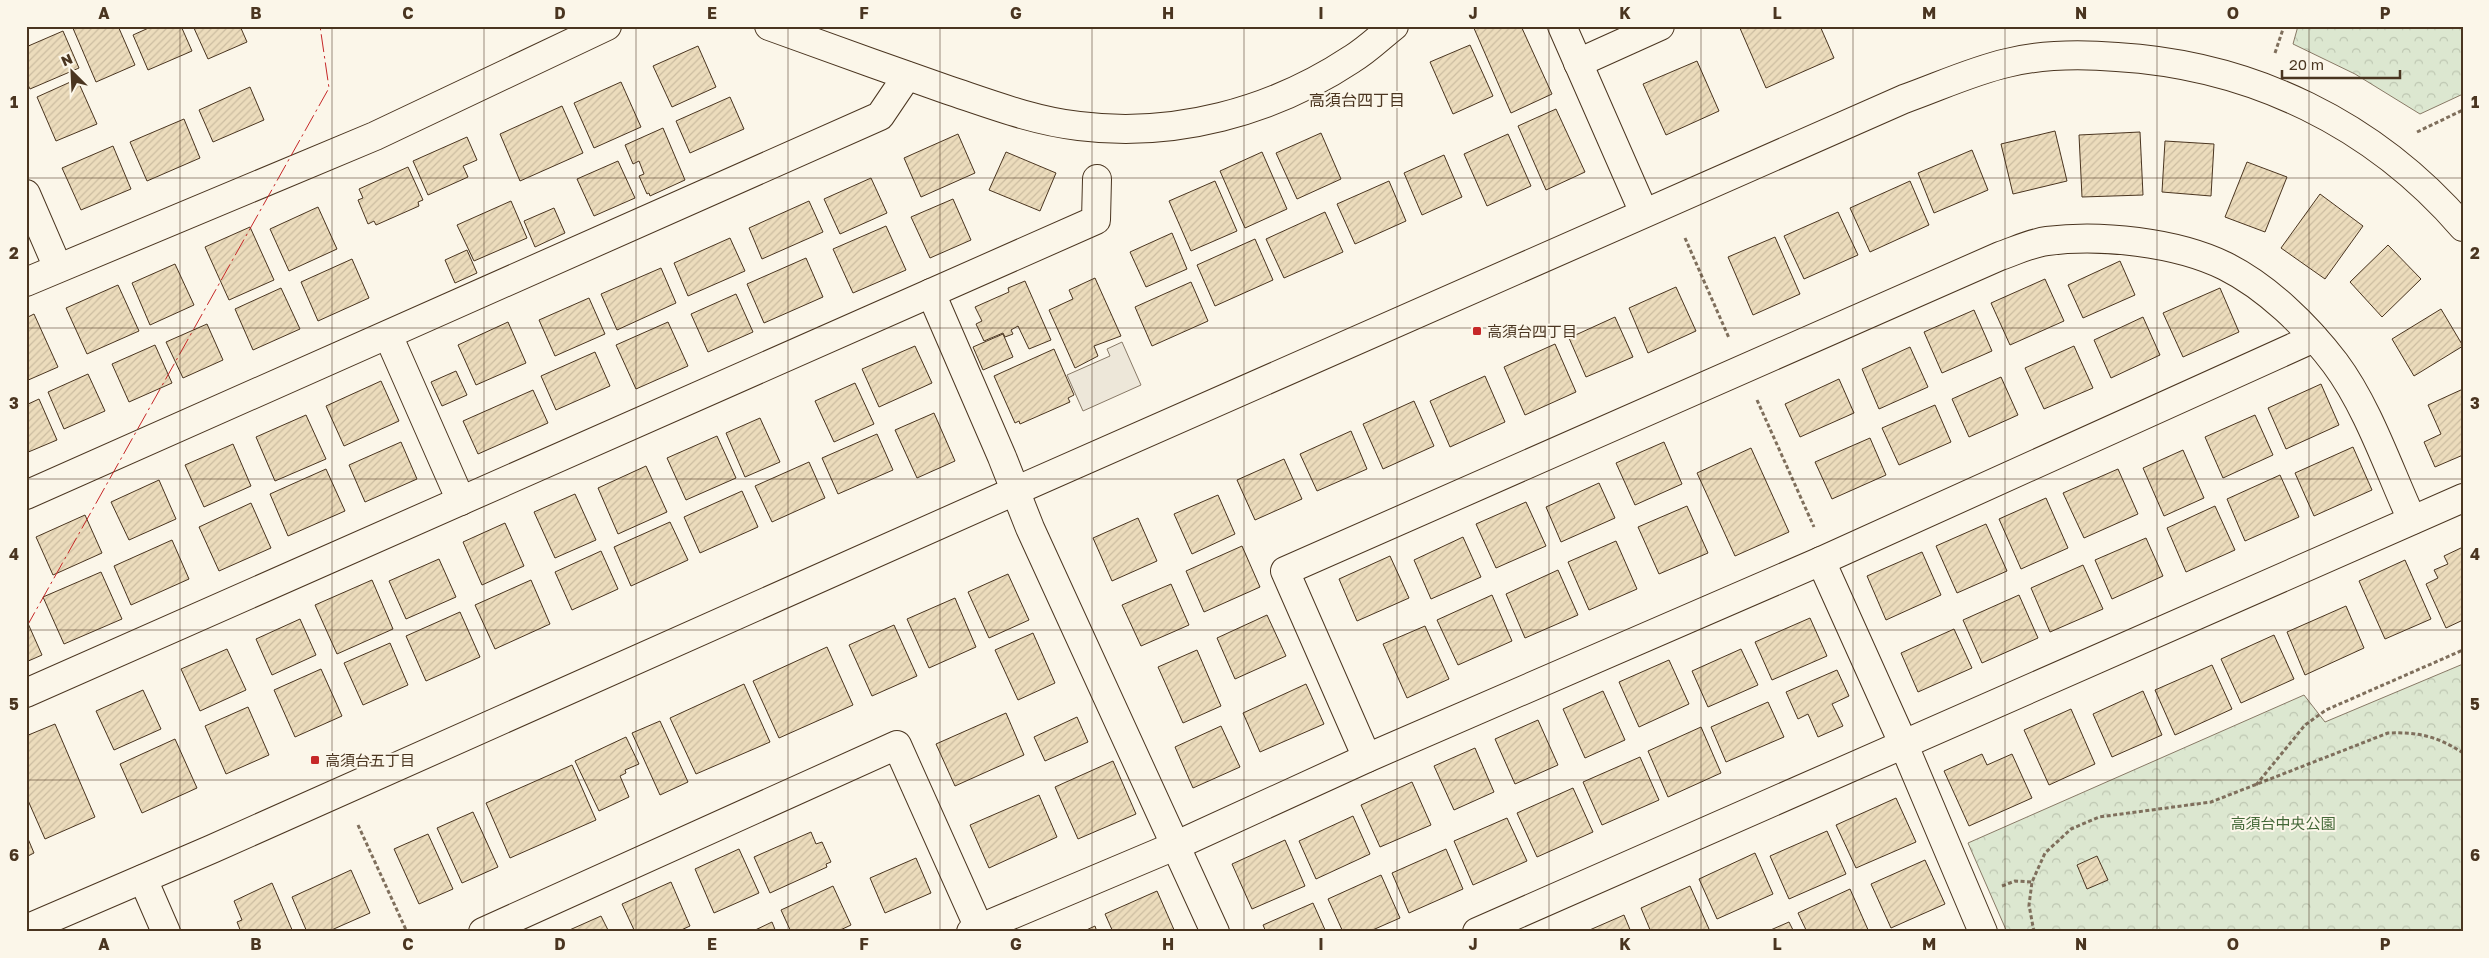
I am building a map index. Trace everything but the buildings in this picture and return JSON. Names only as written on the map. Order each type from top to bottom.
[{"type":"street","points":[[26,282],[375,136],[607,26]]},
{"type":"street","points":[[769,26],[1015,113],[1078,126],[1137,130],[1187,125],[1248,110],[1304,86],[1353,59],[1394,26]]},
{"type":"street","points":[[1562,26],[1644,213]]},
{"type":"street","points":[[1578,63],[1660,26]]},
{"type":"street","points":[[26,929],[143,879],[1015,491],[1904,99],[2007,62],[2074,54],[2142,58],[2188,64],[2249,81],[2308,106],[2353,131],[2432,192],[2463,228]]},
{"type":"street","points":[[26,494],[880,116],[907,76]]},
{"type":"street","points":[[26,693],[1096,220],[1097,180]]},
{"type":"street","points":[[26,194],[58,268]]},
{"type":"street","points":[[1367,758],[1285,571],[2000,256],[2045,241],[2093,239],[2140,242],[2183,252],[2225,266],[2263,291],[2314,338],[2336,364],[2354,393],[2412,520]]},
{"type":"street","points":[[931,293],[1030,528],[1215,932]]},
{"type":"street","points":[[388,335],[461,501]]},
{"type":"street","points":[[483,932],[897,745],[975,930],[1176,845],[1367,758],[1821,561],[2314,338]]},
{"type":"street","points":[[1477,932],[1902,743],[2463,498]]},
{"type":"street","points":[[1821,561],[1983,932]]},
{"type":"street","points":[[143,879],[166,932]]},
{"type":"path","points":[[2275,53],[2284,26]]},
{"type":"path","points":[[2416,132],[2463,110]]},
{"type":"path","points":[[2255,786],[2305,725],[2326,710],[2463,650]]},
{"type":"path","points":[[2034,932],[2028,905],[2032,882],[2045,853],[2071,829],[2099,817],[2212,802],[2388,733],[2414,732],[2445,741],[2463,752]]},
{"type":"path","points":[[358,826],[407,932]]},
{"type":"green space","points":[[2298,26],[2463,26],[2463,94],[2420,114],[2355,74],[2293,44]]},
{"type":"green space","name":"高須台中央公園","points":[[2463,664],[2463,932],[2007,932],[1968,843],[2304,695],[2325,722]]},
{"type":"shaded area","points":[[1122,342],[1141,385],[1083,411],[1067,375],[1110,356],[1107,349]]},
{"type":"power","points":[[26,628],[329,88],[320,26]]},
{"type":"place","name":"高須台四丁目","points":[[1477,331]]},
{"type":"place","name":"高須台五丁目","points":[[315,760]]},
{"type":"district","name":"高須台四丁目","points":[[1357,100]]}]
